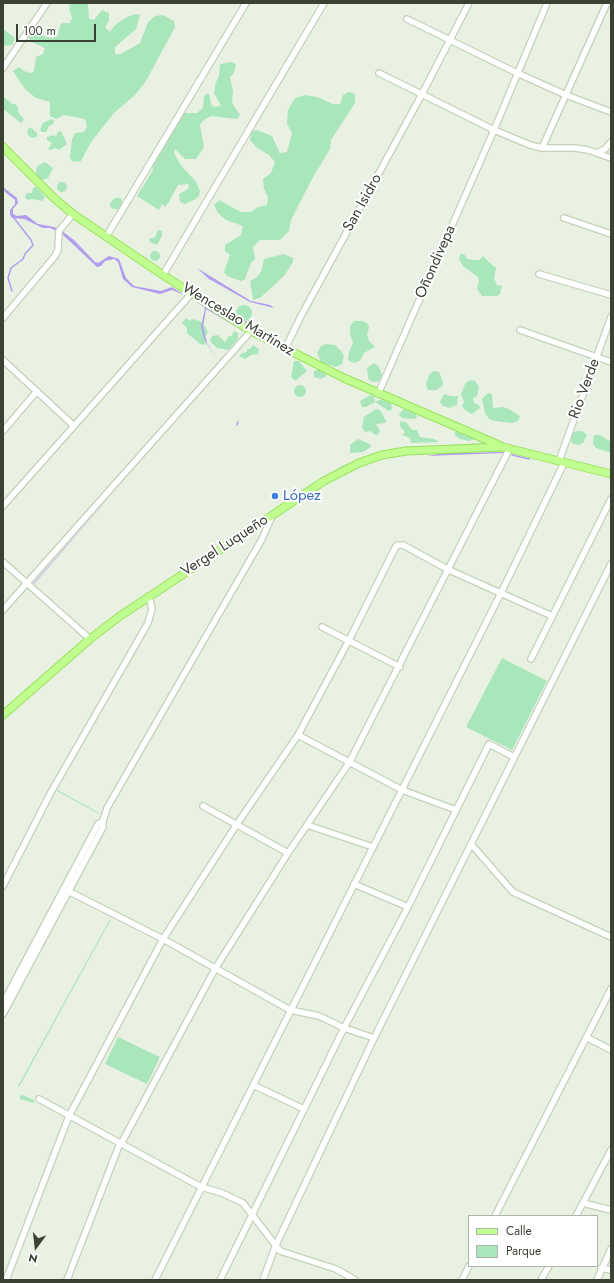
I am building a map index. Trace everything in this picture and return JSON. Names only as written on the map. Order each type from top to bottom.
[{"type":"main road","name":"Wenceslao Martínez","points":[[3,147],[54,198],[73,214],[163,275],[251,331],[378,394],[507,448]]},
{"type":"main road","points":[[507,448],[611,474]]},
{"type":"main road","name":"Vergel Luqueño","points":[[3,715],[90,639],[150,596],[336,474],[373,458],[406,451],[507,448]]},
{"type":"street","points":[[3,68],[47,3]]},
{"type":"street","points":[[106,237],[246,3]]},
{"type":"street","points":[[163,275],[324,3]]},
{"type":"street","name":"San Isidro","points":[[285,349],[303,311],[422,94],[469,3]]},
{"type":"street","name":"Oñondivepa","points":[[378,394],[494,130],[547,3]]},
{"type":"street","points":[[542,148],[607,3]]},
{"type":"street","points":[[407,19],[517,73],[566,95],[611,112]]},
{"type":"street","points":[[379,73],[494,130],[542,148],[575,148],[611,158]]},
{"type":"street","points":[[597,153],[605,150],[611,142]]},
{"type":"street","points":[[3,318],[55,256],[58,250],[59,231],[73,214]]},
{"type":"street","points":[[564,218],[611,234]]},
{"type":"street","points":[[539,274],[611,295]]},
{"type":"street","points":[[3,506],[192,294]]},
{"type":"street","name":"Rio Verde","points":[[155,1280],[252,1084],[501,593],[561,462],[611,317]]},
{"type":"street","points":[[520,330],[611,362]]},
{"type":"street","points":[[3,610],[251,331]]},
{"type":"street","points":[[3,360],[74,426]]},
{"type":"street","points":[[3,431],[37,391]]},
{"type":"street","points":[[67,1280],[121,1144],[215,969],[288,853],[349,764],[449,570],[507,448]]},
{"type":"street","points":[[531,659],[611,499]]},
{"type":"street","points":[[3,1003],[103,827],[103,821],[107,808],[262,539],[272,516]]},
{"type":"street","points":[[6,1280],[69,1116],[163,939],[236,824],[298,735],[349,640],[397,545],[403,546],[449,570],[552,616]]},
{"type":"street","points":[[3,562],[90,639]]},
{"type":"street","points":[[264,1280],[275,1247],[374,1038],[611,564]]},
{"type":"street","points":[[3,886],[50,794],[148,623],[152,609],[150,596]]},
{"type":"street","points":[[322,627],[400,667]]},
{"type":"street","points":[[298,735],[349,764],[402,790],[456,810]]},
{"type":"street","points":[[220,1280],[344,1028],[408,907],[489,744],[514,757]]},
{"type":"street","points":[[203,806],[288,853]]},
{"type":"street","points":[[308,825],[373,847]]},
{"type":"street","points":[[471,844],[513,892],[611,937]]},
{"type":"street","points":[[354,884],[408,907]]},
{"type":"street","points":[[66,890],[163,939],[290,1010],[319,1016],[344,1028],[374,1038]]},
{"type":"street","points":[[3,1014],[66,890]]},
{"type":"street","points":[[496,1215],[611,989]]},
{"type":"street","points":[[586,1037],[611,1050]]},
{"type":"street","points":[[252,1084],[304,1109]]},
{"type":"street","points":[[39,1099],[201,1187],[222,1193],[243,1203],[275,1247],[287,1255],[336,1269],[355,1280]]},
{"type":"street","points":[[577,1215],[611,1150]]},
{"type":"street","points":[[583,1203],[611,1210]]},
{"type":"street","points":[[597,1280],[601,1268],[611,1249]]},
{"type":"street","points":[[462,1280],[469,1267]]},
{"type":"street","points":[[541,1280],[548,1267]]},
{"type":"street","points":[[601,1268],[611,1270]]},
{"type":"green space","points":[[71,3],[88,3],[89,19],[94,20],[102,10],[109,13],[109,21],[105,27],[110,32],[115,25],[125,18],[135,14],[140,15],[136,29],[115,47],[115,54],[121,54],[140,43],[148,22],[155,16],[163,15],[174,21],[175,27],[146,81],[135,95],[114,113],[91,142],[81,161],[73,162],[70,158],[72,139],[75,133],[84,132],[87,126],[85,119],[64,115],[56,119],[50,116],[50,102],[36,98],[25,89],[13,71],[19,67],[30,73],[34,71],[36,57],[43,54],[45,48],[31,42],[28,34],[53,38],[58,35],[60,25],[63,23],[70,23],[72,18],[69,7]]},
{"type":"green space","points":[[3,29],[15,38],[12,45],[3,46]]},
{"type":"green space","points":[[231,62],[236,64],[234,73],[230,77],[233,92],[232,103],[240,115],[237,119],[211,116],[204,120],[200,125],[204,147],[196,159],[185,159],[175,149],[174,153],[180,164],[196,182],[200,191],[199,196],[185,204],[180,202],[179,194],[188,189],[189,184],[178,185],[169,202],[165,207],[162,204],[159,210],[137,196],[153,170],[150,161],[182,113],[197,113],[203,108],[204,96],[208,93],[211,104],[214,107],[221,106],[214,93],[219,76],[220,64]]},
{"type":"green space","points":[[349,92],[355,94],[355,103],[331,140],[330,149],[312,179],[291,220],[289,231],[280,240],[260,240],[253,247],[255,259],[251,263],[245,279],[241,281],[227,276],[224,272],[230,255],[225,251],[225,245],[241,235],[243,226],[226,220],[218,213],[214,205],[219,200],[241,212],[251,212],[258,207],[267,205],[268,197],[264,189],[263,179],[271,173],[275,162],[269,155],[256,147],[250,140],[251,132],[257,130],[272,136],[280,153],[287,152],[292,133],[287,124],[288,110],[295,98],[305,95],[317,97],[333,104],[340,104],[343,95]]},
{"type":"green space","points":[[3,96],[18,107],[18,112],[24,119],[21,123],[3,109]]},
{"type":"green space","points":[[52,119],[54,121],[53,124],[49,126],[46,132],[42,132],[40,130],[43,123]]},
{"type":"green space","points":[[30,127],[37,133],[37,137],[32,138],[28,135],[27,130]]},
{"type":"green space","points":[[61,131],[67,144],[59,150],[55,148],[51,150],[48,149],[52,143],[47,140],[47,137],[54,135],[56,137],[58,132]]},
{"type":"green space","points":[[45,162],[53,168],[48,178],[42,180],[38,178],[36,173],[37,166]]},
{"type":"green space","points":[[60,182],[64,182],[66,183],[66,191],[60,192],[57,189],[57,185]]},
{"type":"green space","points":[[36,187],[45,197],[42,201],[32,199],[28,200],[25,197],[27,193],[32,193],[33,188]]},
{"type":"green space","points":[[115,198],[121,198],[123,205],[120,209],[113,209],[110,206],[110,203]]},
{"type":"green space","points":[[158,230],[162,231],[162,236],[157,245],[150,242],[149,239],[155,237]]},
{"type":"green space","points":[[153,251],[157,251],[159,252],[159,260],[153,261],[150,258],[150,254]]},
{"type":"green space","points":[[284,254],[293,258],[293,262],[284,276],[260,298],[253,300],[250,281],[257,277],[261,272],[264,259]]},
{"type":"green space","points":[[460,254],[464,254],[467,259],[473,260],[479,260],[483,256],[496,268],[494,278],[497,285],[502,286],[500,294],[497,296],[482,296],[477,289],[479,281],[478,277],[463,266],[459,259]]},
{"type":"green space","points":[[244,305],[251,310],[252,313],[247,320],[244,321],[237,316],[236,313],[241,306]]},
{"type":"green space","points":[[186,318],[190,321],[192,319],[200,321],[205,326],[208,333],[204,338],[206,341],[205,345],[200,344],[187,333],[187,328],[182,323]]},
{"type":"green space","points":[[354,321],[362,321],[367,323],[369,327],[367,335],[369,341],[375,347],[364,353],[360,361],[354,363],[348,360],[349,352],[353,343],[350,334],[350,326]]},
{"type":"green space","points":[[234,331],[238,333],[238,339],[228,350],[217,348],[210,341],[212,336],[218,335],[225,342],[229,336],[232,336]]},
{"type":"green space","points":[[326,344],[335,345],[344,355],[342,364],[336,367],[321,362],[317,353],[321,346]]},
{"type":"green space","points":[[253,345],[259,349],[258,354],[251,355],[245,359],[239,356],[242,353],[247,352],[247,349],[250,349]]},
{"type":"green space","points":[[294,361],[299,361],[307,371],[295,381],[291,377]]},
{"type":"green space","points":[[374,363],[379,367],[382,375],[379,381],[373,382],[368,379],[367,368]]},
{"type":"green space","points":[[321,369],[326,373],[326,376],[322,379],[314,377],[314,371]]},
{"type":"green space","points":[[433,371],[439,372],[443,385],[437,390],[428,390],[426,384],[429,375]]},
{"type":"green space","points":[[470,380],[475,381],[479,387],[477,396],[473,398],[474,403],[479,405],[480,408],[472,414],[465,410],[462,406],[464,402],[461,394],[465,384]]},
{"type":"green space","points":[[298,385],[302,385],[306,391],[302,397],[298,397],[294,393],[294,389]]},
{"type":"green space","points":[[488,393],[492,394],[493,408],[503,407],[509,409],[520,416],[518,421],[512,423],[489,419],[485,413],[482,399]]},
{"type":"green space","points":[[444,394],[458,396],[457,405],[449,408],[443,406],[440,402]]},
{"type":"green space","points":[[370,395],[374,396],[375,402],[366,407],[362,407],[360,401]]},
{"type":"green space","points":[[382,399],[391,403],[392,409],[389,411],[375,402]]},
{"type":"green space","points":[[405,408],[414,412],[417,417],[415,419],[402,418],[399,415]]},
{"type":"green space","points":[[376,409],[380,410],[386,421],[385,423],[376,424],[380,431],[377,436],[370,431],[365,432],[362,427],[364,417]]},
{"type":"green space","points":[[403,421],[407,423],[412,430],[417,430],[420,437],[434,439],[440,442],[411,443],[410,438],[402,435],[405,432],[400,426],[400,422]]},
{"type":"green space","points":[[457,430],[479,438],[469,441],[460,439],[454,434]]},
{"type":"green space","points":[[582,431],[587,435],[583,443],[578,445],[572,443],[570,438],[572,433]]},
{"type":"green space","points":[[594,435],[600,435],[611,442],[611,453],[596,448],[593,444]]},
{"type":"green space","points":[[358,439],[370,444],[371,447],[363,452],[350,453],[350,445]]},
{"type":"green space","points":[[500,442],[611,470],[500,443],[366,457],[352,462],[331,474],[85,640],[3,711],[19,695],[84,639],[128,606],[342,466],[373,453],[398,448]]},
{"type":"green space","points":[[502,658],[547,681],[512,750],[466,727]]},
{"type":"green space","points":[[58,790],[99,813],[99,814],[57,791]]},
{"type":"green space","points":[[110,919],[110,921],[19,1087],[18,1086]]},
{"type":"green space","points":[[118,1037],[160,1057],[147,1084],[105,1064]]},
{"type":"green space","points":[[22,1095],[34,1100],[34,1103],[20,1099],[20,1096]]},
{"type":"shaded area","points":[[3,187],[17,198],[18,203],[13,209],[13,214],[17,216],[26,215],[38,224],[57,228],[56,231],[50,228],[43,228],[24,219],[12,218],[10,210],[15,204],[15,200],[5,192]]},
{"type":"shaded area","points":[[62,231],[74,240],[95,262],[98,263],[109,256],[119,259],[126,278],[134,286],[161,291],[172,287],[184,295],[172,290],[160,294],[132,287],[123,279],[118,262],[114,259],[105,261],[101,266],[97,267],[61,233]]},
{"type":"shaded area","points":[[197,268],[251,301],[270,305],[274,308],[250,302],[209,279]]},
{"type":"shaded area","points":[[197,291],[255,327],[254,328]]},
{"type":"shaded area","points":[[193,299],[245,332],[206,309],[203,327],[207,343],[217,359],[205,341],[201,327],[205,308]]},
{"type":"shaded area","points":[[504,452],[503,453],[427,456],[444,453]]},
{"type":"shaded area","points":[[123,481],[34,584],[33,584]]},
{"type":"waterway","points":[[12,291],[8,278],[11,268],[23,259],[25,254],[33,245],[31,240],[14,218]]},
{"type":"waterway","points":[[355,379],[363,382]]},
{"type":"waterway","points":[[512,455],[529,459]]},
{"type":"place","name":"López","points":[[275,496]]}]
